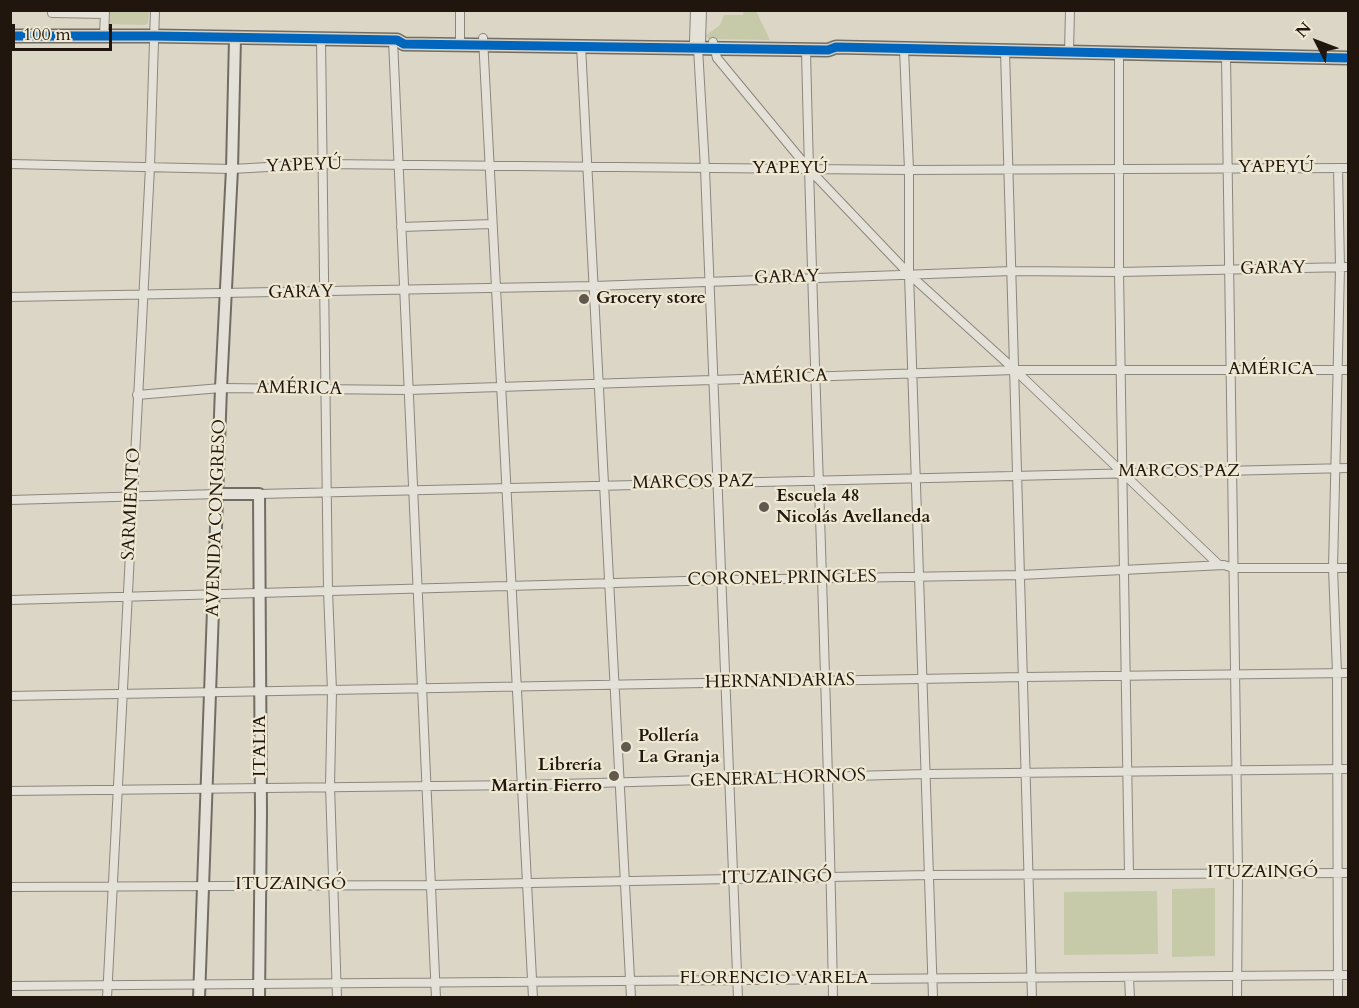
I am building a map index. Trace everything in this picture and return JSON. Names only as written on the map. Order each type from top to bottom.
[{"type":"main road","points":[[10,36],[395,40],[404,44],[460,41],[828,44],[837,47],[904,49],[1348,58]]},
{"type":"main road","points":[[483,41],[581,46],[704,44],[806,50],[828,50],[837,47]]},
{"type":"street","points":[[52,10],[52,13],[105,12],[104,36]]},
{"type":"street","name":"SARMIENTO","points":[[108,998],[150,167],[154,10]]},
{"type":"street","points":[[460,10],[460,41]]},
{"type":"street","points":[[695,10],[704,44],[808,168],[909,274],[1015,370],[1219,565]]},
{"type":"street","points":[[702,10],[705,168],[738,998]]},
{"type":"street","points":[[1069,52],[1070,10]]},
{"type":"street","name":"AVENIDA CONGRESO","points":[[199,998],[221,388],[232,169],[235,38]]},
{"type":"street","points":[[321,39],[328,591],[332,691],[330,786],[337,998]]},
{"type":"street","points":[[395,40],[398,165],[436,998]]},
{"type":"street","points":[[483,41],[533,998]]},
{"type":"street","points":[[581,46],[631,998]]},
{"type":"street","points":[[904,49],[909,170],[909,274],[933,998]]},
{"type":"street","points":[[806,50],[821,578],[830,777],[833,998]]},
{"type":"street","points":[[1005,51],[1019,476],[1032,998]]},
{"type":"street","points":[[1119,53],[1119,272],[1129,873]]},
{"type":"street","points":[[1226,55],[1238,873],[1237,998]]},
{"type":"street","name":"YAPEYÚ","points":[[10,164],[232,169],[322,164],[909,170],[1348,168]]},
{"type":"street","points":[[1338,168],[1344,268],[1337,370],[1334,568],[1337,673],[1338,998]]},
{"type":"street","points":[[401,227],[492,224]]},
{"type":"street","name":"GARAY","points":[[10,297],[594,286],[1012,271],[1119,272],[1344,268]]},
{"type":"street","name":"AMÉRICA","points":[[137,395],[221,388],[408,390],[1015,370],[1348,370]]},
{"type":"street","name":"MARCOS PAZ","points":[[218,494],[1348,468]]},
{"type":"street","points":[[10,500],[218,494]]},
{"type":"street","name":"ITALIA","points":[[259,998],[260,494]]},
{"type":"street","name":"CORONEL PRINGLES","points":[[10,600],[722,580],[1021,575],[1219,565],[1233,568],[1348,568]]},
{"type":"street","name":"HERNANDARIAS","points":[[10,696],[1126,675],[1348,673]]},
{"type":"street","name":"GENERAL HORNOS","points":[[10,791],[522,785],[926,774],[1348,769]]},
{"type":"street","name":"ITUZAINGÓ","points":[[10,887],[432,885],[929,875],[1348,873]]},
{"type":"street","name":"FLORENCIO VARELA","points":[[10,986],[1348,975]]},
{"type":"street","points":[[1129,977],[1130,998]]},
{"type":"green space","points":[[108,11],[149,11],[148,23],[145,25],[111,24],[108,22]]},
{"type":"green space","points":[[744,11],[756,11],[770,40],[709,39],[705,36],[720,25],[724,15],[743,15]]},
{"type":"green space","points":[[1215,888],[1215,956],[1172,957],[1172,889]]},
{"type":"green space","points":[[1157,891],[1158,954],[1064,955],[1064,892]]},
{"type":"transit line","points":[[10,36],[397,40],[404,44],[828,50],[836,47],[1348,58]]},
{"type":"place","name":"Grocery store","points":[[584,299]]},
{"type":"place","name":"Escuela 48 Nicolás Avellaneda","points":[[764,507]]},
{"type":"place","name":"Pollería La Granja","points":[[626,747]]},
{"type":"place","name":"Librería Martin Fierro","points":[[614,776]]}]
